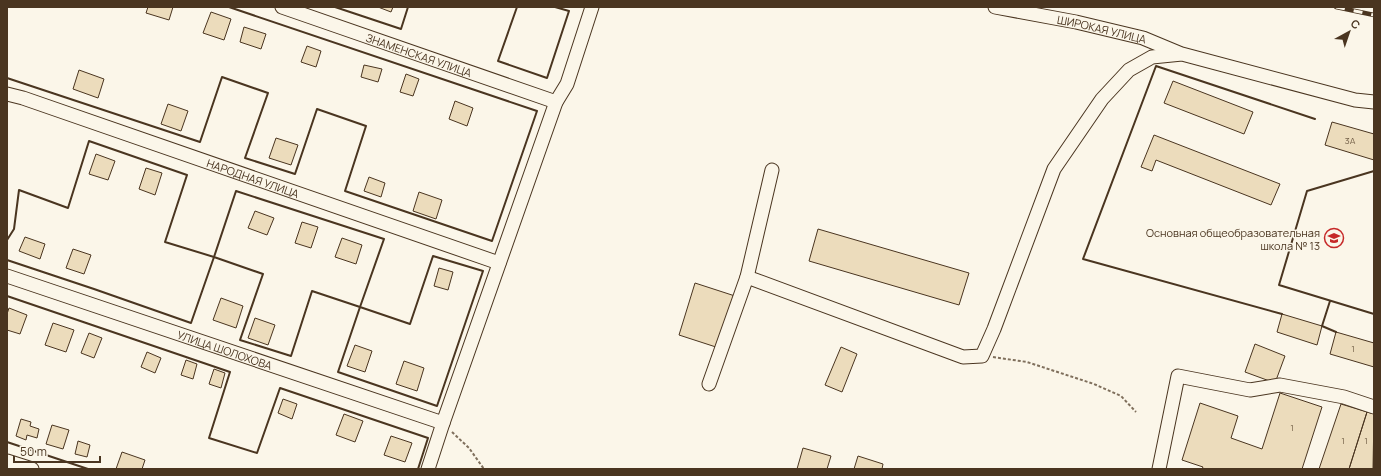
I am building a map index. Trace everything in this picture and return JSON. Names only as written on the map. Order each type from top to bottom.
[{"type":"street","name":"ЗНАМЕНСКАЯ УЛИЦА","points":[[282,7],[556,102]]},
{"type":"street","points":[[428,469],[556,102],[567,84],[592,7]]},
{"type":"street","name":"ШИРОКАЯ УЛИЦА","points":[[995,7],[1076,22],[1143,38],[1182,54]]},
{"type":"street","points":[[747,277],[963,356],[982,356],[1054,170],[1102,98],[1129,70],[1152,57],[1182,54],[1355,100],[1374,102]]},
{"type":"street","name":"НАРОДНАЯ УЛИЦА","points":[[7,94],[24,98],[499,263]]},
{"type":"street","points":[[709,384],[747,277],[772,170]]},
{"type":"street","name":"УЛИЦА ШОЛОХОВА","points":[[7,276],[443,423]]},
{"type":"street","points":[[1159,469],[1178,376],[1250,390],[1280,385],[1344,397],[1374,407]]},
{"type":"street","points":[[7,461],[32,469]]},
{"type":"path","points":[[982,356],[1027,362],[1094,384],[1120,396],[1136,412]]},
{"type":"path","points":[[443,423],[469,448],[484,469]]},
{"type":"building","points":[[148,7],[173,7],[169,20],[146,13]]},
{"type":"building","points":[[378,7],[393,7],[391,12]]},
{"type":"building","points":[[211,12],[231,19],[224,40],[203,33]]},
{"type":"building","points":[[244,27],[266,34],[261,49],[240,42]]},
{"type":"building","points":[[307,46],[321,51],[316,67],[301,62]]},
{"type":"building","points":[[364,65],[382,69],[378,82],[361,77]]},
{"type":"building","points":[[79,70],[104,79],[98,98],[73,89]]},
{"type":"building","points":[[406,74],[419,79],[413,96],[400,92]]},
{"type":"building","points":[[1173,81],[1253,112],[1244,134],[1164,103]]},
{"type":"building","points":[[455,101],[473,108],[467,126],[449,119]]},
{"type":"building","points":[[168,104],[188,111],[181,131],[161,124]]},
{"type":"building","points":[[1332,122],[1374,134],[1374,160],[1325,145]]},
{"type":"building","points":[[1154,135],[1280,184],[1271,205],[1156,160],[1152,171],[1141,167]]},
{"type":"building","points":[[276,138],[298,145],[291,165],[269,158]]},
{"type":"building","points":[[96,154],[115,161],[108,180],[89,174]]},
{"type":"building","points":[[146,168],[162,173],[155,195],[139,189]]},
{"type":"building","points":[[369,177],[385,183],[381,197],[364,191]]},
{"type":"building","points":[[419,192],[442,200],[436,219],[413,211]]},
{"type":"building","points":[[255,211],[274,218],[267,235],[248,228]]},
{"type":"building","points":[[302,222],[318,227],[311,248],[295,243]]},
{"type":"building","points":[[818,229],[969,273],[959,305],[809,261]]},
{"type":"building","points":[[25,237],[45,244],[40,259],[19,251]]},
{"type":"building","points":[[342,238],[362,245],[356,264],[335,257]]},
{"type":"building","points":[[73,249],[91,255],[84,274],[66,268]]},
{"type":"building","points":[[439,268],[453,272],[448,290],[434,286]]},
{"type":"building","points":[[695,283],[735,296],[719,348],[679,335]]},
{"type":"building","points":[[221,298],[243,306],[236,328],[213,320]]},
{"type":"building","points":[[9,308],[27,315],[20,334],[7,330],[7,314]]},
{"type":"building","points":[[1282,314],[1322,326],[1317,345],[1277,332]]},
{"type":"building","points":[[255,318],[275,325],[268,345],[248,338]]},
{"type":"building","points":[[53,323],[74,330],[66,352],[45,345]]},
{"type":"building","points":[[1336,332],[1374,343],[1374,367],[1330,354]]},
{"type":"building","points":[[89,333],[102,338],[94,358],[81,353]]},
{"type":"building","points":[[1255,344],[1285,356],[1275,383],[1245,372]]},
{"type":"building","points":[[355,345],[372,351],[365,372],[347,366]]},
{"type":"building","points":[[841,347],[857,354],[842,392],[825,385]]},
{"type":"building","points":[[147,352],[161,358],[155,373],[141,367]]},
{"type":"building","points":[[186,360],[197,364],[193,379],[181,375]]},
{"type":"building","points":[[404,361],[424,368],[417,391],[396,384]]},
{"type":"building","points":[[214,369],[225,373],[221,388],[209,384]]},
{"type":"building","points":[[1280,393],[1322,407],[1302,469],[1202,469],[1203,467],[1182,460],[1200,403],[1238,416],[1231,438],[1262,449]]},
{"type":"building","points":[[283,399],[297,404],[292,419],[278,413]]},
{"type":"building","points":[[1341,404],[1367,412],[1349,469],[1319,469]]},
{"type":"building","points":[[1367,412],[1374,414],[1373,469],[1349,469]]},
{"type":"building","points":[[344,414],[363,421],[355,442],[336,435]]},
{"type":"building","points":[[21,419],[31,422],[30,426],[39,429],[37,438],[27,435],[26,440],[16,436]]},
{"type":"building","points":[[52,425],[69,430],[63,449],[46,444]]},
{"type":"building","points":[[391,436],[412,443],[405,462],[384,455]]},
{"type":"building","points":[[78,441],[90,445],[87,457],[75,454]]},
{"type":"building","points":[[803,448],[831,456],[827,469],[797,469]]},
{"type":"building","points":[[122,452],[145,460],[142,469],[116,469]]},
{"type":"building","points":[[858,456],[883,464],[882,469],[854,469]]},
{"type":"railway","points":[[1336,7],[1374,15]]},
{"type":"wall","points":[[7,78],[200,142],[222,77],[268,93],[245,158],[295,174],[317,109],[366,126],[345,191],[492,241],[537,111],[229,7]]},
{"type":"wall","points":[[335,7],[401,29],[408,7]]},
{"type":"wall","points":[[517,7],[498,61],[547,78],[569,11],[555,7]]},
{"type":"wall","points":[[1282,314],[1083,259],[1156,66],[1315,119]]},
{"type":"wall","points":[[7,240],[14,229],[19,190],[68,208],[89,141],[187,175],[165,242],[214,257],[191,323],[7,260]]},
{"type":"wall","points":[[1374,171],[1307,191],[1279,285],[1374,314]]},
{"type":"wall","points":[[236,191],[384,239],[360,307],[312,291],[291,356],[240,340],[263,274],[214,257],[236,191]]},
{"type":"wall","points":[[433,256],[483,271],[437,406],[338,372],[360,307],[410,324],[433,256]]},
{"type":"wall","points":[[7,296],[230,372],[209,438],[257,453],[280,388],[428,438],[418,469]]},
{"type":"wall","points":[[1330,301],[1322,326],[1336,332]]},
{"type":"wall","points":[[7,442],[88,469]]},
{"type":"place","name":"Основная общеобразовательная школа № 13","points":[[1334,238]]}]
